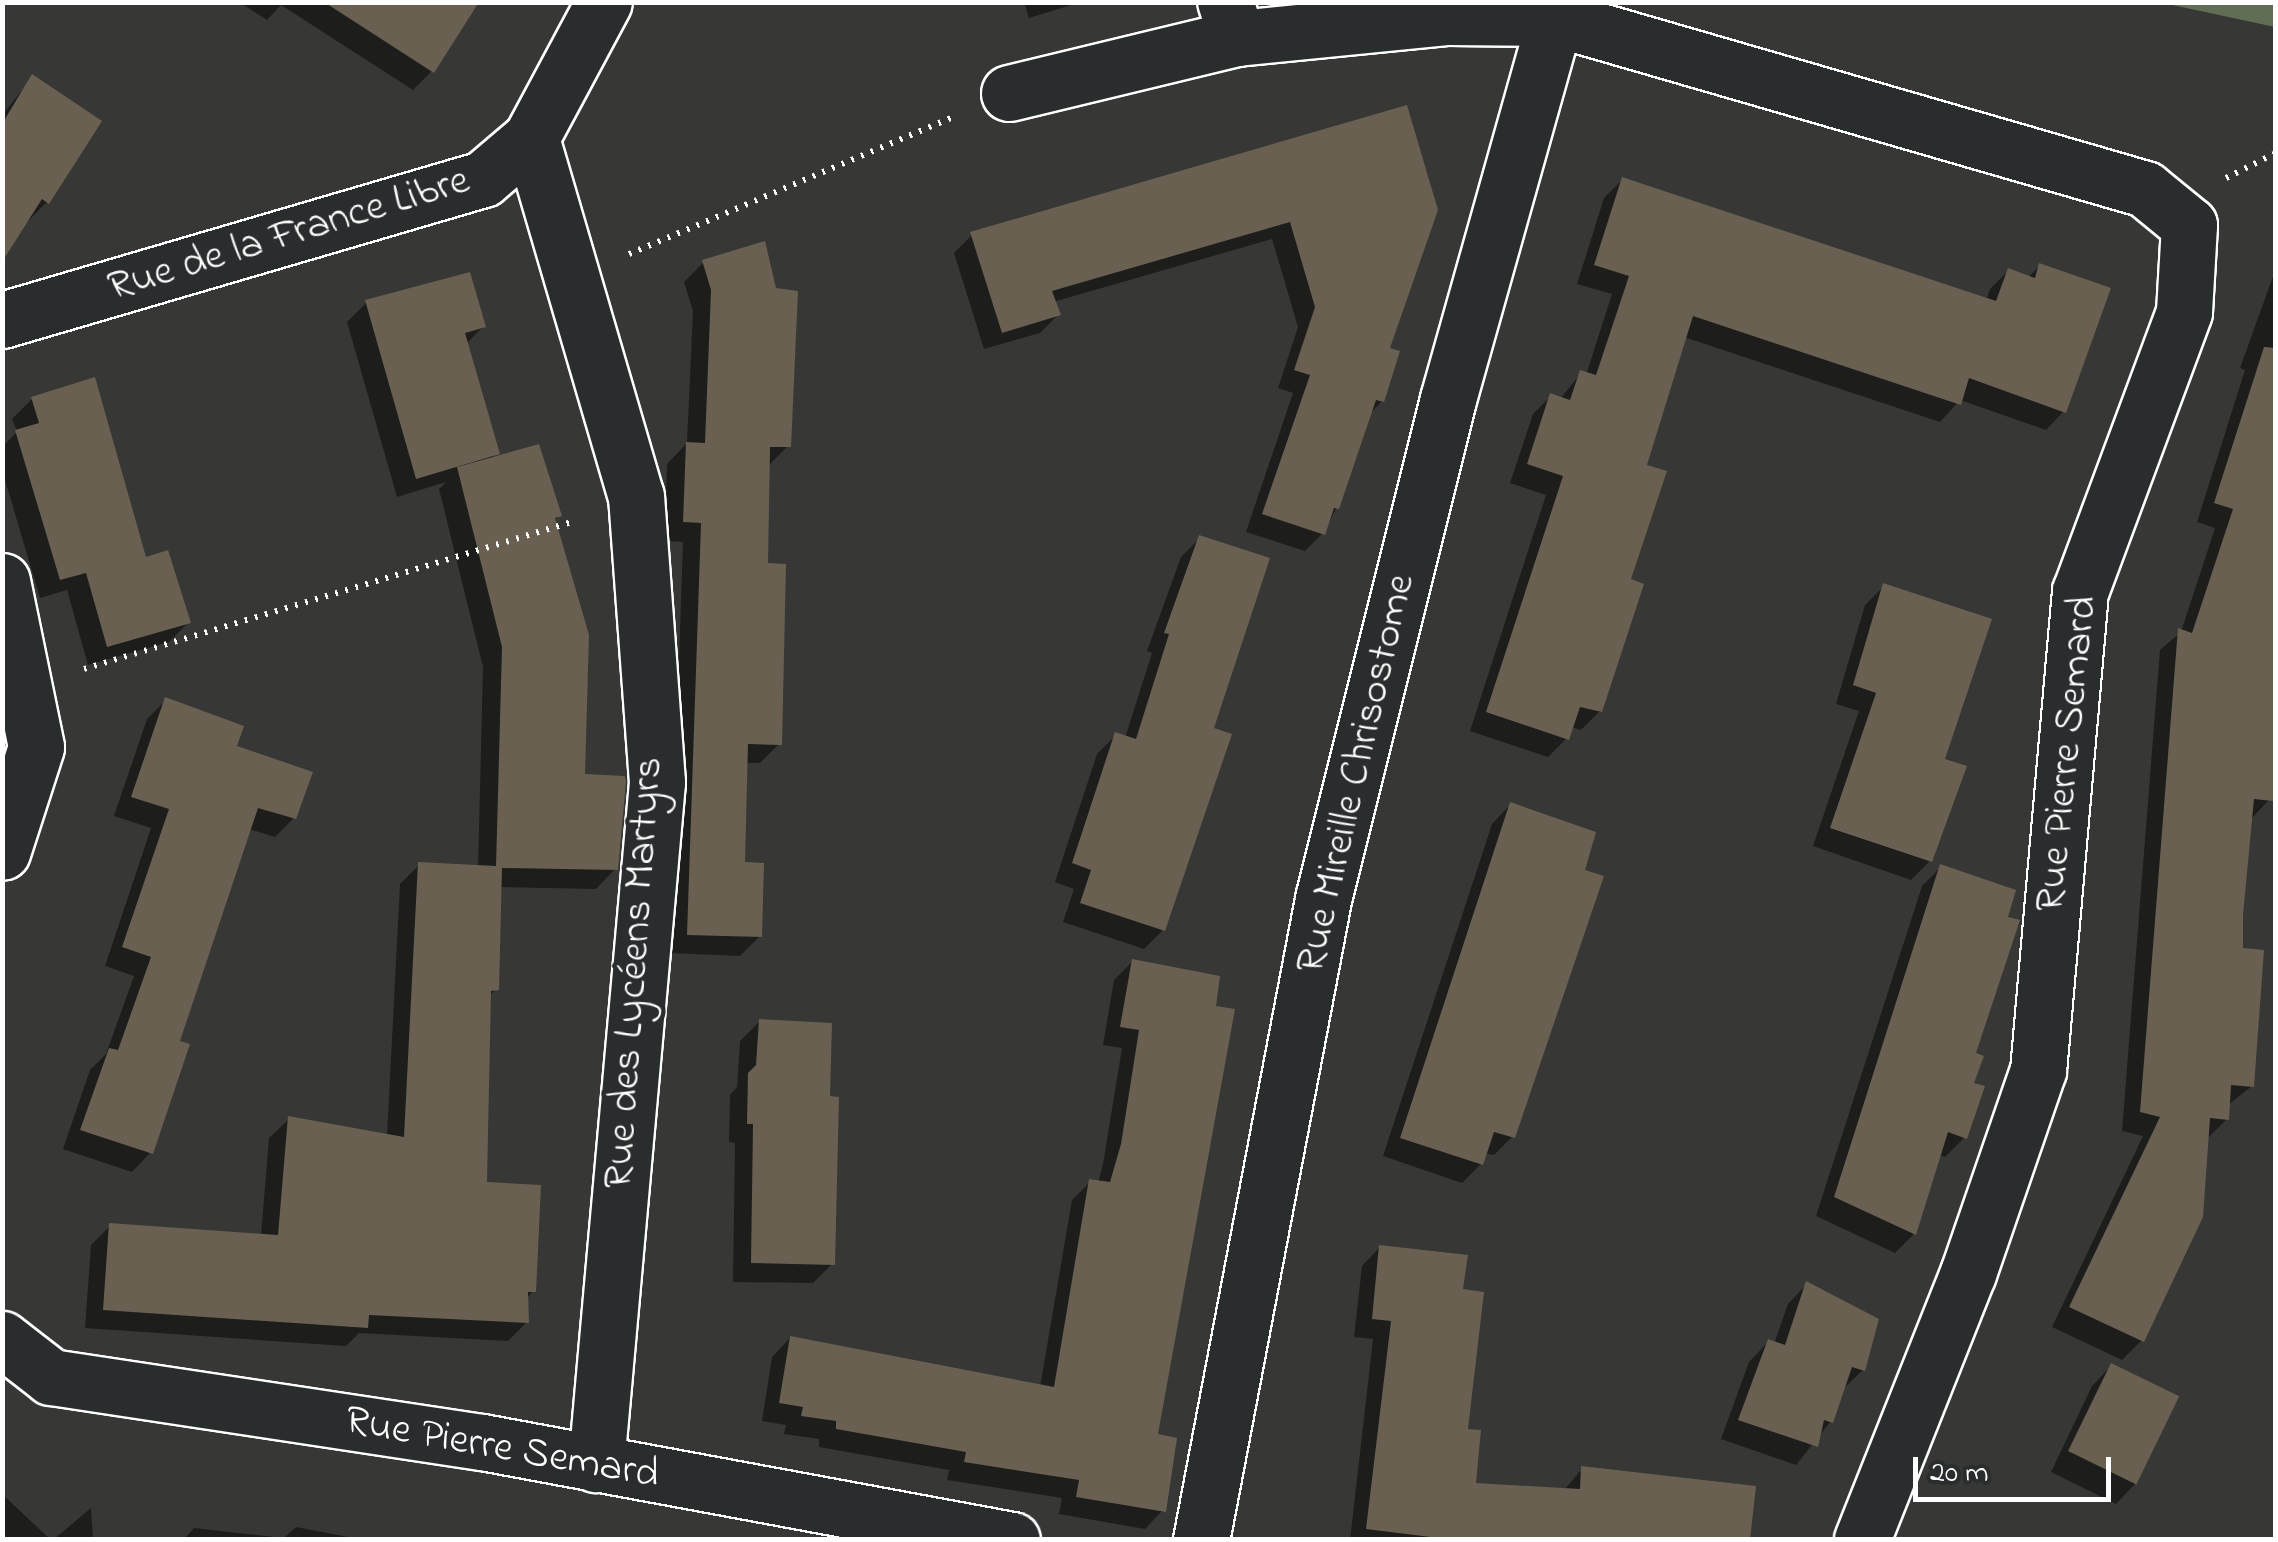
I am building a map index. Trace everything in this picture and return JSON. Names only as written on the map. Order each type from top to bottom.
[{"type":"street","name":"Rue de la France Libre","points":[[2,320],[483,179],[531,138],[604,2]]},
{"type":"street","name":"Rue Pierre Semard","points":[[1009,93],[1231,20],[1556,18],[2146,190],[2189,225],[2184,312],[2080,590],[2038,1070],[1968,1273],[1862,1540]]},
{"type":"street","name":"Rue Mireille Chrisostome","points":[[1200,1540],[1324,899],[1448,399],[1556,18]]},
{"type":"street","name":"Rue des Lycéens Martyrs","points":[[531,138],[636,496],[657,782],[596,1464]]},
{"type":"street","points":[[2,581],[36,747],[2,852]]},
{"type":"street","name":"Rue Pierre Semard","points":[[2,1340],[51,1378],[596,1464],[1012,1540]]},
{"type":"path","points":[[573,278],[1009,93]]},
{"type":"path","points":[[24,687],[550,530],[636,496]]},
{"type":"green space","points":[[2163,3],[2275,3],[2275,27]]},
{"type":"building","points":[[324,2],[479,2],[434,73]]},
{"type":"building","points":[[32,74],[102,121],[49,204],[42,199],[2,262],[2,124]]},
{"type":"building","points":[[1407,105],[1438,210],[1390,348],[1400,351],[1384,402],[1376,400],[1339,509],[1334,508],[1325,535],[1262,514],[1310,375],[1294,370],[1315,307],[1290,222],[1052,291],[1061,315],[1002,333],[970,232]]},
{"type":"building","points":[[1622,177],[1996,301],[2008,268],[2035,278],[2039,263],[2111,288],[2066,413],[1969,378],[1961,405],[1693,316],[1647,465],[1667,471],[1631,579],[1644,584],[1602,712],[1580,707],[1569,740],[1486,712],[1563,476],[1527,464],[1550,393],[1570,400],[1580,370],[1596,375],[1629,276],[1594,265]]},
{"type":"building","points":[[765,241],[776,288],[798,291],[791,447],[770,447],[768,563],[786,564],[782,745],[748,744],[745,862],[764,863],[762,937],[687,935],[701,523],[683,522],[686,442],[705,443],[711,290],[702,260]]},
{"type":"building","points":[[470,272],[486,327],[465,333],[500,454],[416,479],[365,300]]},
{"type":"building","points":[[2264,347],[2276,348],[2276,772],[2273,801],[2254,799],[2243,915],[2243,948],[2264,950],[2254,1087],[2231,1085],[2229,1120],[2210,1118],[2203,1217],[2144,1342],[2069,1307],[2160,1117],[2140,1112],[2178,628],[2192,633],[2233,509],[2214,503]]},
{"type":"building","points":[[95,377],[146,557],[168,550],[191,623],[107,647],[86,573],[60,580],[15,430],[39,423],[31,397]]},
{"type":"building","points":[[539,444],[562,516],[555,518],[589,635],[585,774],[625,776],[626,782],[618,870],[502,868],[499,990],[491,991],[487,1182],[541,1185],[536,1292],[528,1292],[529,1323],[369,1315],[368,1328],[103,1310],[109,1223],[278,1235],[288,1116],[404,1137],[418,862],[496,866],[502,647],[457,467]]},
{"type":"building","points":[[1199,535],[1270,558],[1214,728],[1232,734],[1165,931],[1080,903],[1091,870],[1072,863],[1115,732],[1136,739],[1169,634],[1164,633]]},
{"type":"building","points":[[1883,583],[1992,619],[1945,759],[1967,766],[1932,862],[1830,828],[1876,693],[1853,685]]},
{"type":"building","points":[[165,697],[244,726],[237,746],[313,772],[296,819],[258,808],[180,1041],[190,1044],[153,1154],[80,1130],[109,1048],[118,1050],[151,957],[122,947],[169,809],[131,797]]},
{"type":"building","points":[[1510,802],[1596,832],[1585,870],[1604,876],[1515,1138],[1494,1132],[1483,1165],[1400,1138]]},
{"type":"building","points":[[1940,864],[2016,890],[2008,917],[2020,920],[1976,1053],[1984,1056],[1974,1083],[1985,1086],[1967,1139],[1948,1132],[1916,1235],[1834,1197]]},
{"type":"building","points":[[1132,959],[1220,976],[1216,1006],[1235,1009],[1158,1434],[1177,1438],[1166,1512],[1076,1497],[1079,1480],[964,1462],[966,1452],[836,1429],[836,1421],[801,1416],[803,1407],[779,1403],[790,1336],[1054,1387],[1089,1179],[1110,1182],[1121,1144],[1139,1030],[1120,1027]]},
{"type":"building","points":[[759,1019],[832,1023],[830,1096],[839,1097],[835,1265],[751,1263],[753,1124],[747,1124],[748,1073],[756,1065]]},
{"type":"building","points":[[1379,1245],[1468,1255],[1463,1289],[1484,1292],[1468,1429],[1481,1430],[1476,1483],[1580,1489],[1581,1466],[1756,1486],[1750,1540],[1455,1540],[1366,1529],[1391,1321],[1372,1319]]},
{"type":"building","points":[[1806,1281],[1879,1319],[1865,1371],[1852,1367],[1833,1423],[1824,1420],[1818,1447],[1738,1420],[1768,1339],[1785,1345]]},
{"type":"building","points":[[2111,1363],[2179,1396],[2136,1484],[2068,1451]]}]
